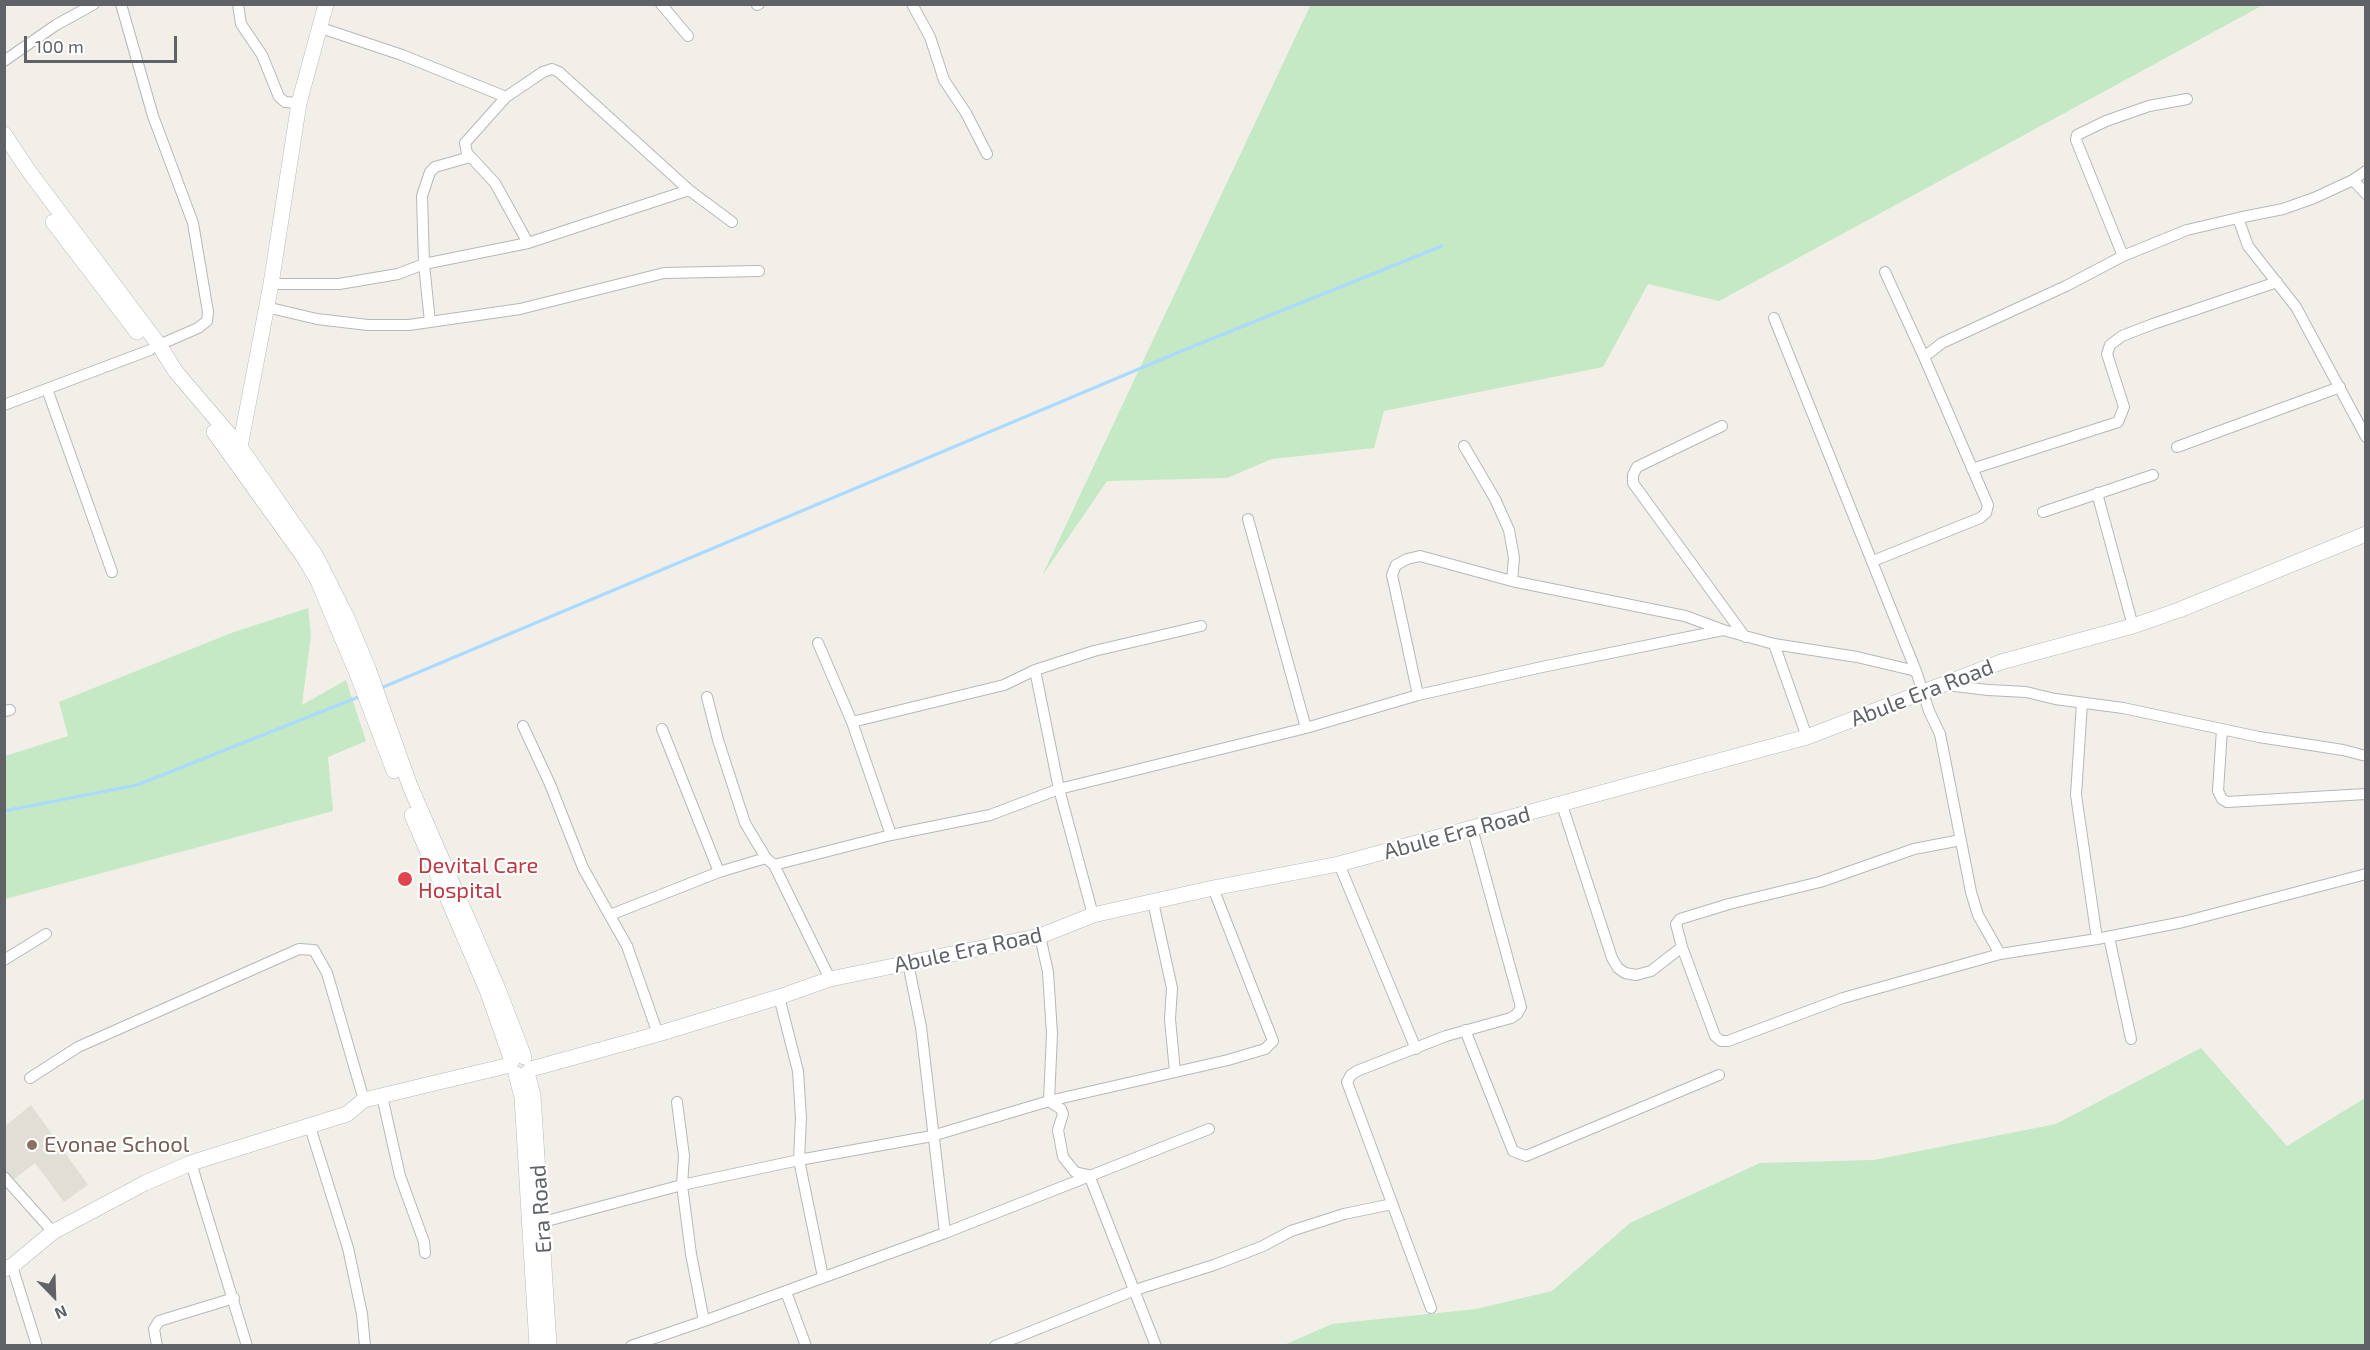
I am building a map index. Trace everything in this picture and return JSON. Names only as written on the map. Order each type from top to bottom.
[{"type":"street","points":[[4,61],[56,25],[94,4]]},
{"type":"street","points":[[4,405],[155,347],[198,328],[207,321],[208,312],[193,223],[153,116],[121,4]]},
{"type":"street","points":[[238,4],[241,24],[262,55],[279,97],[285,102],[299,103]]},
{"type":"street","points":[[240,447],[271,284],[299,103],[326,4]]},
{"type":"street","points":[[661,4],[688,36]]},
{"type":"street","points":[[912,4],[930,37],[934,56],[944,80],[966,113],[987,154]]},
{"type":"street","points":[[318,27],[402,55],[506,97]]},
{"type":"street","points":[[528,243],[495,183],[470,157],[465,143],[506,97],[543,72],[552,69],[559,72],[689,190],[732,222]]},
{"type":"street","points":[[2123,256],[2076,140],[2078,135],[2106,121],[2148,106],[2187,99]]},
{"type":"street","points":[[4,134],[303,556],[364,673]]},
{"type":"street","points":[[4,154],[70,246],[240,447],[316,556],[347,618],[379,716],[498,990],[520,1067],[537,1346]]},
{"type":"street","points":[[429,322],[422,196],[429,172],[435,167],[470,157]]},
{"type":"street","points":[[1924,357],[1942,343],[2066,286],[2123,256],[2187,230],[2283,209],[2313,198],[2366,171]]},
{"type":"street","points":[[2352,180],[2366,194]]},
{"type":"street","points":[[271,284],[339,284],[398,274],[424,264],[528,243],[689,190]]},
{"type":"street","points":[[2238,218],[2248,246],[2296,307],[2366,437]]},
{"type":"street","points":[[266,307],[317,319],[368,325],[429,322],[520,309],[664,273],[759,271]]},
{"type":"street","points":[[1873,561],[1980,518],[1986,513],[1988,505],[1885,272]]},
{"type":"street","points":[[1972,469],[2118,422],[2123,415],[2124,407],[2107,354],[2110,345],[2122,336],[2277,282]]},
{"type":"street","points":[[1774,318],[1873,561],[1940,734],[1971,892],[1978,915],[2000,954]]},
{"type":"street","points":[[2177,447],[2340,387]]},
{"type":"street","points":[[47,389],[112,572]]},
{"type":"street","points":[[1722,426],[1637,467],[1633,474],[1633,483],[1745,637]]},
{"type":"street","points":[[1464,446],[1495,499],[1509,530],[1514,558],[1512,581]]},
{"type":"street","points":[[2043,512],[2153,475]]},
{"type":"street","points":[[2097,494],[2133,626]]},
{"type":"street","points":[[1248,519],[1306,728]]},
{"type":"street","name":"Abule Era Road","points":[[364,1100],[520,1067],[658,1034],[779,998],[830,979],[1040,936],[1093,915],[1213,888],[1339,864],[1807,737],[2001,662],[2133,626],[2179,610],[2366,534]]},
{"type":"street","points":[[1418,695],[1392,575],[1396,565],[1420,556],[1512,581],[1685,616],[1745,637],[1774,644],[1857,657],[1916,671]]},
{"type":"street","points":[[852,722],[1004,685],[1035,670],[1094,651],[1201,626]]},
{"type":"street","points":[[610,915],[719,872],[990,815],[1059,789],[1306,728],[1418,695],[1723,630]]},
{"type":"street","points":[[818,643],[852,722],[891,835]]},
{"type":"street","points":[[1774,644],[1807,737]]},
{"type":"street","points":[[1035,670],[1059,789],[1093,915]]},
{"type":"street","points":[[1943,684],[2026,692],[2123,708],[2366,756]]},
{"type":"street","points":[[707,697],[718,740],[746,823],[770,861],[830,979]]},
{"type":"street","points":[[2082,703],[2076,795],[2097,939]]},
{"type":"street","points":[[523,726],[550,784],[583,868],[627,946],[658,1034]]},
{"type":"street","points":[[662,729],[719,872]]},
{"type":"street","points":[[2222,729],[2218,791],[2222,799],[2227,802],[2366,794]]},
{"type":"street","points":[[1562,805],[1612,958],[1618,968],[1625,973],[1636,975],[1651,971],[1682,947]]},
{"type":"street","points":[[1431,1308],[1347,1082],[1357,1071],[1465,1030],[1511,1018],[1521,1007],[1472,828]]},
{"type":"street","points":[[1961,840],[1914,849],[1791,890],[1729,904],[1686,917],[1676,924],[1682,947],[1715,1036],[1721,1041],[1728,1041],[1844,998],[2000,954],[2109,937],[2263,902],[2366,874]]},
{"type":"street","points":[[1339,864],[1416,1049]]},
{"type":"street","points":[[543,1222],[682,1185],[799,1160],[932,1136],[1049,1101],[1265,1049],[1273,1041],[1213,888]]},
{"type":"street","points":[[1153,902],[1172,988],[1170,1019],[1175,1072]]},
{"type":"street","points":[[4,960],[46,934]]},
{"type":"street","points":[[1040,936],[1048,972],[1052,1034],[1049,1101]]},
{"type":"street","points":[[2109,937],[2131,1038]]},
{"type":"street","points":[[30,1078],[78,1047],[299,949],[314,950],[329,980],[364,1100],[347,1114],[191,1163],[145,1183],[52,1232],[8,1268],[37,1346]]},
{"type":"street","points":[[908,963],[921,1027],[945,1233]]},
{"type":"street","points":[[779,998],[798,1071],[801,1118],[799,1160],[823,1277]]},
{"type":"street","points":[[1465,1030],[1513,1151],[1526,1156],[1719,1075]]},
{"type":"street","name":"Era Road","points":[[520,1067],[533,1095],[543,1222],[549,1346]]},
{"type":"street","points":[[382,1096],[399,1176],[424,1242],[425,1253]]},
{"type":"street","points":[[1049,1101],[1061,1109],[1063,1114],[1058,1130],[1063,1157],[1074,1172],[1089,1175]]},
{"type":"street","points":[[676,1102],[684,1156],[682,1185],[691,1254],[704,1321]]},
{"type":"street","points":[[310,1127],[348,1248],[362,1314],[364,1346]]},
{"type":"street","points":[[631,1346],[666,1340],[704,1321],[945,1233],[1209,1129]]},
{"type":"street","points":[[191,1163],[247,1346]]},
{"type":"street","points":[[1089,1175],[1156,1346]]},
{"type":"street","points":[[4,1177],[52,1232]]},
{"type":"street","points":[[995,1346],[1135,1290],[1214,1265],[1263,1246],[1292,1231],[1344,1214],[1392,1204]]},
{"type":"street","points":[[786,1292],[806,1346]]},
{"type":"street","points":[[157,1346],[154,1329],[159,1321],[234,1298]]},
{"type":"shaded area","name":"Evonae School","points":[[31,1105],[88,1185],[64,1202],[35,1163],[13,1180],[5,1171],[4,1127]]},
{"type":"green space","points":[[1311,4],[2263,5],[1719,301],[1648,284],[1603,367],[1384,411],[1374,448],[1272,459],[1227,478],[1107,481],[1042,576]]},
{"type":"green space","points":[[308,608],[311,635],[302,705],[346,680],[366,741],[328,757],[333,811],[5,899],[5,756],[68,736],[59,702],[234,632]]},
{"type":"green space","points":[[2201,1048],[2287,1146],[2365,1098],[2365,1345],[1284,1345],[1332,1324],[1476,1309],[1552,1291],[1630,1223],[1760,1163],[1874,1160],[2056,1124]]},
{"type":"waterway","points":[[381,688],[1184,350],[1442,246]]},
{"type":"waterway","points":[[4,811],[137,785],[361,696]]},
{"type":"place","name":"Devital Care Hospital","points":[[405,879]]},
{"type":"place","name":"Evonae School","points":[[32,1145]]}]
